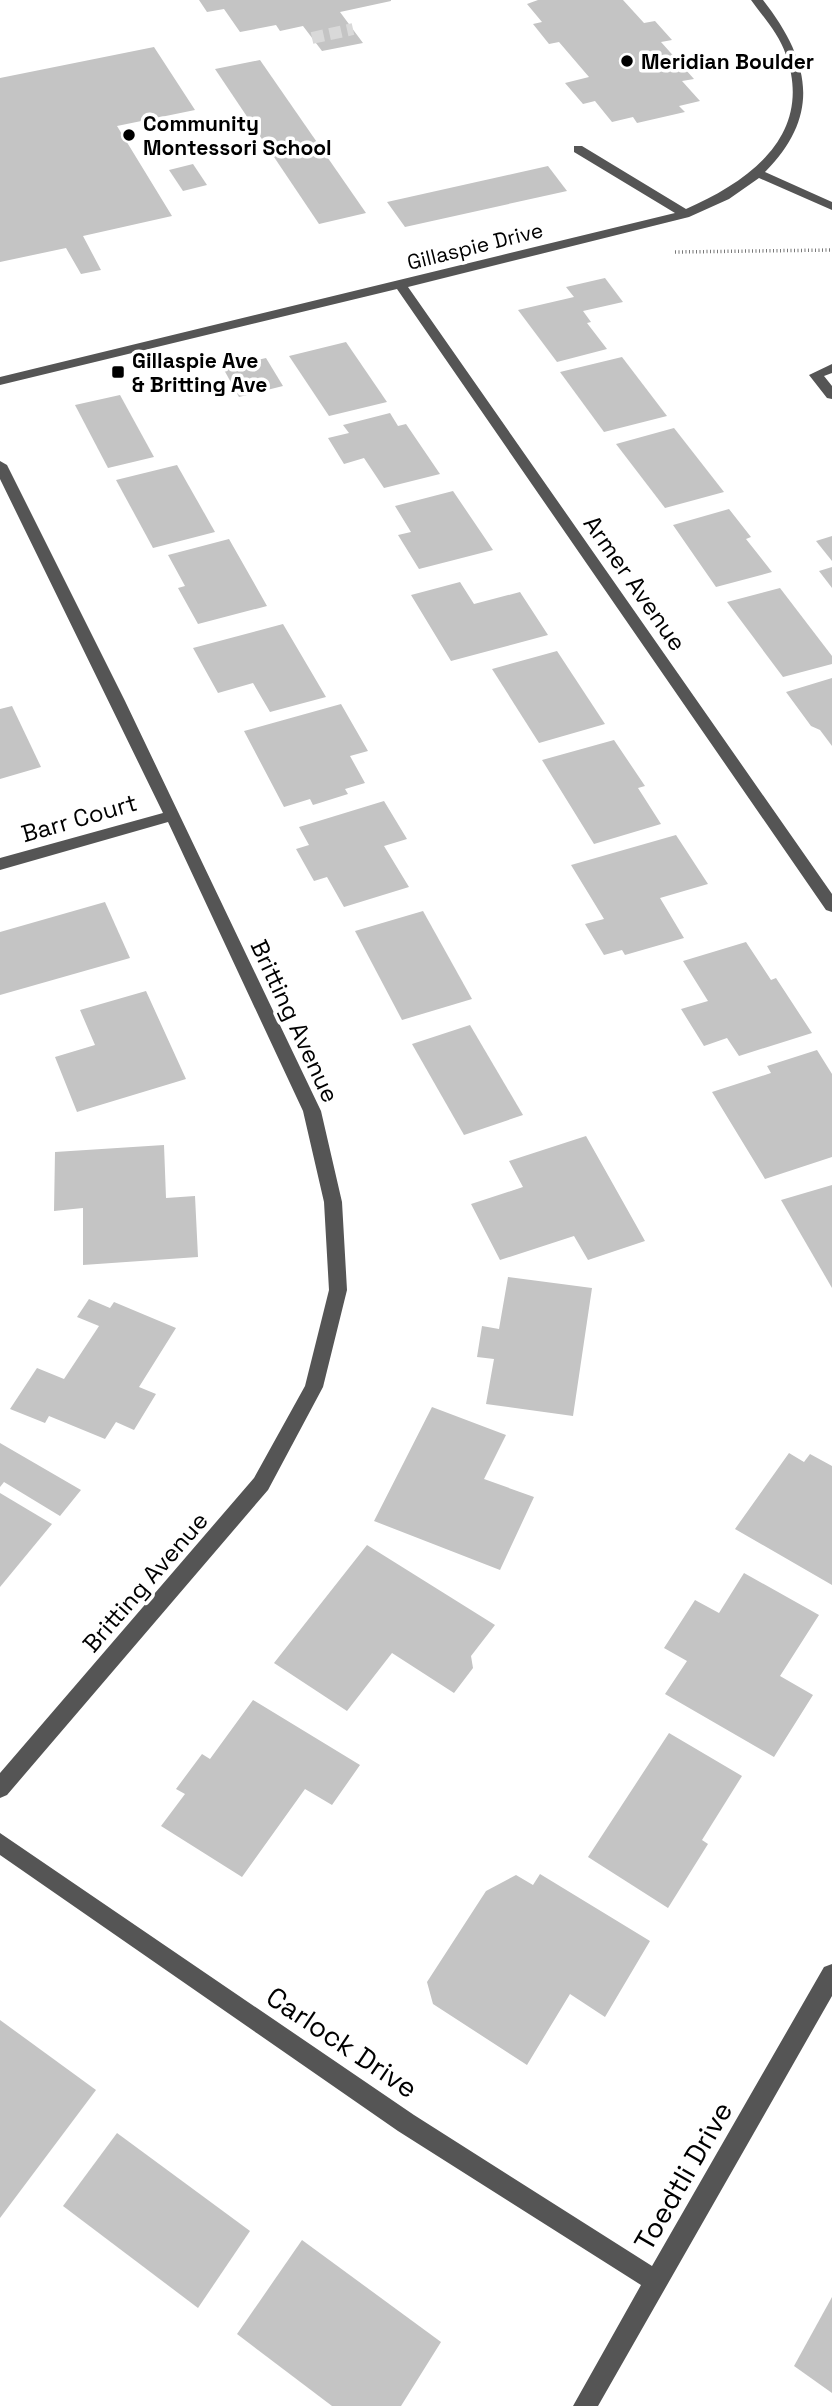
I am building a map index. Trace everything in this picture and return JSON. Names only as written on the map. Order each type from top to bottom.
[{"type":"street","name":"Gillaspie Drive","points":[[0,381],[685,214],[725,195],[757,173],[793,127],[801,97],[795,56],[773,17],[757,0]]},
{"type":"street","points":[[578,149],[685,214]]},
{"type":"street","points":[[757,173],[832,206]]},
{"type":"street","name":"Armer Avenue","points":[[400,285],[832,906]]},
{"type":"street","points":[[832,368],[816,375],[832,395]]},
{"type":"street","name":"Britting Avenue","points":[[0,465],[118,701],[312,1111],[333,1202],[338,1290],[314,1387],[261,1484],[0,1788]]},
{"type":"street","name":"Barr Court","points":[[0,864],[171,816]]},
{"type":"street","name":"Carlock Drive","points":[[0,1843],[406,2123],[656,2282]]},
{"type":"street","name":"Toedtli Drive","points":[[585,2406],[832,1975]]},
{"type":"path","points":[[667,251],[832,250]]},
{"type":"building","points":[[199,0],[391,1],[340,12],[363,43],[322,51],[303,26],[280,31],[276,25],[240,32],[224,9],[207,12]]},
{"type":"building","name":"Meridian Boulder","points":[[538,0],[623,0],[644,23],[655,21],[672,40],[661,42],[694,79],[682,81],[700,101],[679,106],[685,112],[637,123],[633,117],[612,122],[595,101],[583,104],[565,83],[589,77],[559,42],[549,44],[533,24],[542,22],[527,4]]},
{"type":"building","points":[[154,47],[195,110],[117,126],[172,216],[83,236],[101,270],[81,274],[66,248],[0,262],[0,78]]},
{"type":"building","points":[[260,60],[366,213],[319,224],[215,69]]},
{"type":"building","points":[[193,164],[207,185],[183,191],[169,170]]},
{"type":"building","points":[[548,166],[567,191],[405,227],[387,202]]},
{"type":"building","points":[[605,278],[623,302],[583,311],[591,322],[587,323],[607,349],[557,362],[518,310],[574,297],[566,287]]},
{"type":"building","points":[[346,342],[387,402],[329,416],[289,356]]},
{"type":"building","points":[[622,357],[667,416],[604,432],[560,372]]},
{"type":"building","points":[[266,358],[283,386],[239,397],[223,368]]},
{"type":"building","points":[[120,395],[154,457],[108,468],[75,405]]},
{"type":"building","points":[[390,413],[398,426],[406,424],[440,474],[384,488],[364,458],[344,464],[328,438],[349,433],[343,425]]},
{"type":"building","points":[[674,428],[724,492],[665,508],[616,444]]},
{"type":"building","points":[[177,465],[215,532],[153,548],[116,480]]},
{"type":"building","points":[[453,491],[493,550],[419,569],[398,535],[411,532],[395,506]]},
{"type":"building","points":[[729,509],[751,537],[746,539],[772,572],[716,587],[673,525]]},
{"type":"building","points":[[832,536],[832,561],[816,541]]},
{"type":"building","points":[[229,539],[267,606],[198,624],[178,588],[185,586],[168,555]]},
{"type":"building","points":[[832,567],[832,588],[819,571]]},
{"type":"building","points":[[460,582],[474,604],[520,592],[548,635],[451,661],[411,595]]},
{"type":"building","points":[[780,588],[832,656],[832,664],[783,677],[727,602]]},
{"type":"building","points":[[283,624],[326,697],[270,712],[253,683],[218,693],[193,648]]},
{"type":"building","points":[[557,651],[605,724],[539,743],[492,669]]},
{"type":"building","points":[[832,678],[832,746],[820,730],[811,726],[786,692]]},
{"type":"building","points":[[341,704],[368,751],[350,756],[365,783],[345,789],[348,794],[313,805],[310,799],[284,807],[244,731]]},
{"type":"building","points":[[12,706],[41,767],[0,779],[0,709]]},
{"type":"building","points":[[614,740],[645,786],[638,788],[661,824],[594,844],[542,760]]},
{"type":"building","points":[[384,801],[407,839],[384,846],[409,887],[344,907],[327,877],[314,881],[296,849],[309,845],[299,827]]},
{"type":"building","points":[[676,835],[708,884],[660,898],[684,938],[625,955],[622,950],[604,955],[585,924],[604,919],[571,865]]},
{"type":"building","points":[[105,902],[130,958],[0,995],[0,932]]},
{"type":"building","points":[[423,911],[472,999],[402,1020],[355,931]]},
{"type":"building","points":[[746,942],[771,980],[776,978],[812,1033],[739,1056],[727,1038],[704,1046],[681,1009],[708,1001],[683,961]]},
{"type":"building","points":[[146,991],[186,1079],[77,1112],[55,1057],[95,1045],[80,1010]]},
{"type":"building","points":[[470,1025],[523,1115],[464,1135],[412,1044]]},
{"type":"building","points":[[817,1050],[832,1074],[832,1157],[765,1179],[712,1092],[771,1073],[767,1066]]},
{"type":"building","points":[[586,1136],[645,1241],[588,1260],[574,1236],[500,1260],[471,1204],[523,1187],[509,1161]]},
{"type":"building","points":[[164,1145],[166,1198],[195,1196],[198,1257],[83,1265],[83,1208],[54,1211],[55,1152]]},
{"type":"building","points":[[832,1185],[832,1288],[781,1200]]},
{"type":"building","points":[[508,1277],[592,1288],[573,1416],[486,1404],[494,1359],[477,1357],[482,1326],[499,1329]]},
{"type":"building","points":[[89,1299],[110,1308],[114,1302],[176,1328],[139,1387],[156,1394],[134,1430],[116,1422],[105,1439],[49,1416],[45,1423],[10,1409],[37,1368],[64,1379],[99,1326],[77,1317]]},
{"type":"building","points":[[432,1407],[506,1435],[484,1479],[534,1497],[500,1570],[374,1521]]},
{"type":"building","points":[[0,1443],[81,1490],[60,1516],[4,1482],[0,1487]]},
{"type":"building","points":[[789,1453],[804,1462],[810,1454],[832,1466],[832,1585],[735,1529]]},
{"type":"building","points":[[0,1493],[52,1524],[0,1587]]},
{"type":"building","points":[[367,1545],[495,1625],[471,1656],[473,1668],[454,1693],[392,1653],[347,1711],[274,1663]]},
{"type":"building","points":[[744,1573],[819,1615],[780,1676],[813,1695],[774,1757],[665,1694],[687,1661],[664,1648],[695,1600],[719,1613]]},
{"type":"building","points":[[253,1700],[360,1765],[332,1805],[305,1789],[242,1877],[161,1826],[185,1794],[176,1789],[202,1754],[210,1759]]},
{"type":"building","points":[[669,1733],[742,1776],[702,1840],[708,1844],[668,1908],[588,1857]]},
{"type":"building","points":[[540,1874],[650,1941],[605,2017],[570,1994],[527,2065],[433,2004],[427,1982],[486,1891],[516,1875],[533,1885]]},
{"type":"building","points":[[0,2020],[96,2090],[0,2218]]},
{"type":"building","points":[[117,2133],[250,2231],[198,2308],[63,2206]]},
{"type":"building","points":[[302,2240],[441,2342],[401,2406],[332,2406],[237,2334]]},
{"type":"building","points":[[832,2297],[832,2393],[794,2366]]},
{"type":"tunnel","points":[[312,38],[353,29]]},
{"type":"place","name":"Meridian Boulder","points":[[627,61]]},
{"type":"place","name":"Community Montessori School","points":[[129,135]]},
{"type":"place","name":"Gillaspie Ave & Britting Ave","points":[[118,372]]}]
